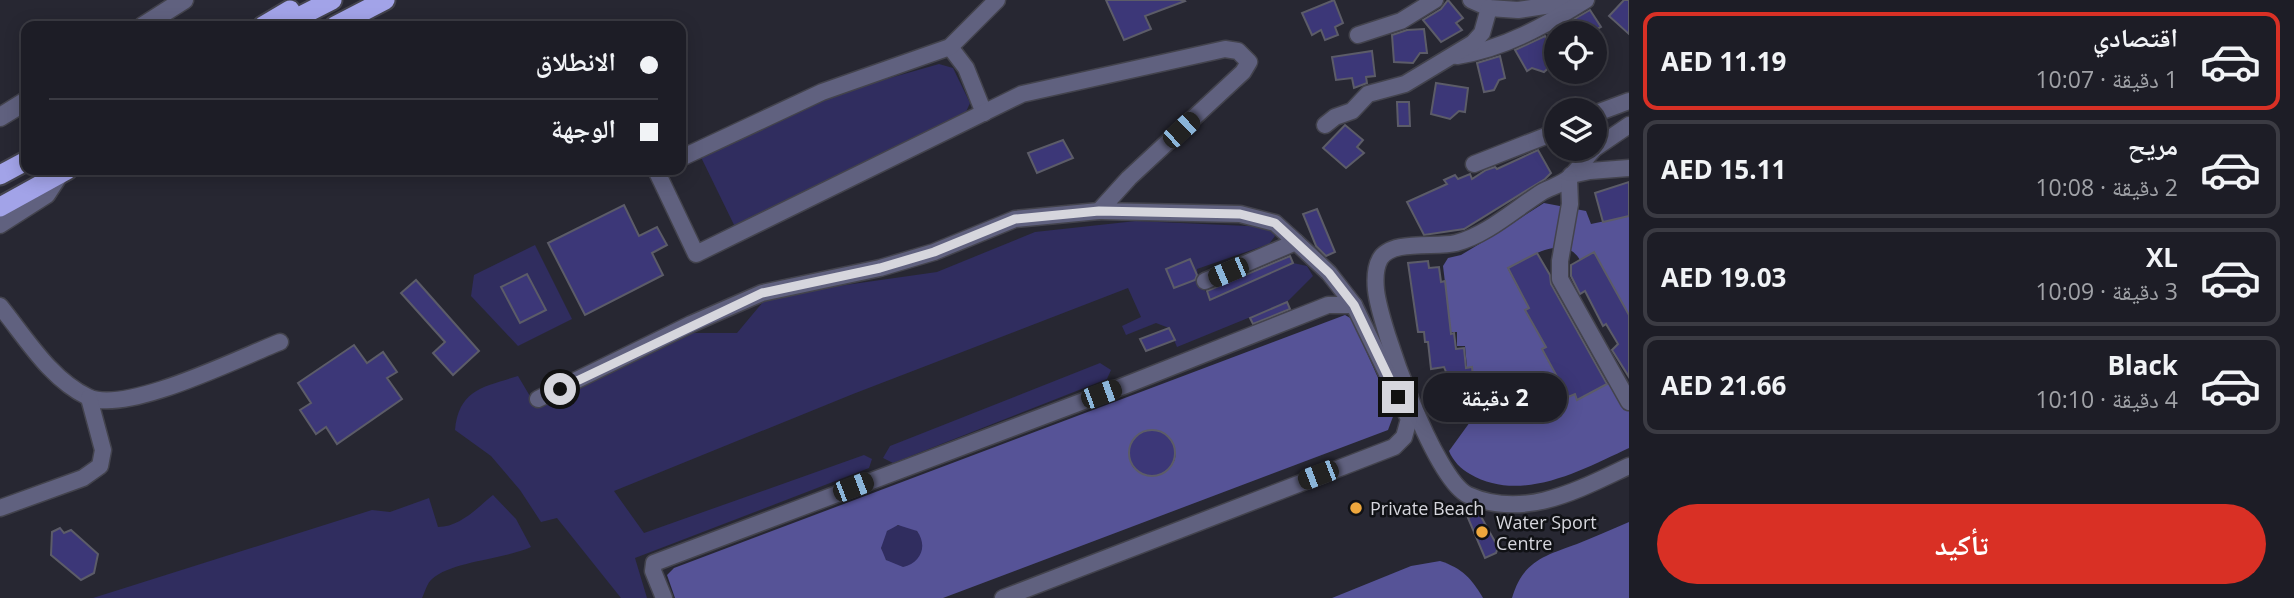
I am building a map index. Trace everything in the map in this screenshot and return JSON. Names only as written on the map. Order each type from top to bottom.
[{"type":"highway","points":[[271,21],[306,0]]},
{"type":"highway","points":[[291,21],[332,0]]},
{"type":"highway","points":[[345,21],[385,0]]},
{"type":"highway","points":[[0,175],[21,164]]},
{"type":"highway","points":[[0,207],[57,175]]},
{"type":"street","points":[[151,21],[184,0]]},
{"type":"street","points":[[686,156],[822,92],[950,47],[997,0]]},
{"type":"street","points":[[1359,36],[1401,21],[1435,0]]},
{"type":"street","points":[[1325,125],[1335,117],[1352,111],[1368,94],[1405,84],[1452,57],[1479,37],[1481,4],[1518,10],[1580,0]]},
{"type":"street","points":[[1452,57],[1498,46],[1548,23],[1586,0]]},
{"type":"street","points":[[950,47],[966,68],[984,113]]},
{"type":"street","points":[[658,175],[696,254],[1023,94],[1225,49],[1245,55],[1249,62],[1233,82],[1129,178],[1099,211]]},
{"type":"street","points":[[1607,109],[1629,101]]},
{"type":"street","points":[[0,117],[21,104]]},
{"type":"street","points":[[1607,140],[1629,125]]},
{"type":"street","points":[[1474,164],[1544,137]]},
{"type":"street","points":[[1584,161],[1570,177],[1570,204],[1559,272],[1564,288],[1625,396]]},
{"type":"street","points":[[1629,169],[1590,171],[1570,177],[1466,240],[1443,246],[1408,246],[1387,252],[1381,258],[1376,272],[1376,291],[1395,357],[1422,425],[1448,476],[1466,495],[1498,503],[1526,505],[1560,497],[1629,466]]},
{"type":"street","points":[[0,225],[47,195],[61,175]]},
{"type":"street","points":[[538,400],[691,324],[762,293],[880,268],[934,252],[1015,219],[1099,211],[1240,214],[1275,223],[1329,273],[1354,305],[1409,419],[1404,437],[1394,447],[1003,598]]},
{"type":"street","points":[[1205,281],[1296,242]]},
{"type":"street","points":[[664,598],[653,572],[654,562],[1126,385],[1328,305],[1354,305]]},
{"type":"street","points":[[0,306],[51,370],[89,398],[103,402],[145,397],[280,342]]},
{"type":"street","points":[[0,508],[83,478],[100,466],[103,450],[89,398]]},
{"type":"shaded area","points":[[939,64],[953,68],[970,103],[961,123],[737,231],[698,151],[834,94]]},
{"type":"shaded area","points":[[1544,203],[1586,211],[1591,224],[1629,216],[1629,315],[1594,252],[1580,260],[1565,248],[1555,248],[1535,254],[1508,269],[1529,308],[1525,310],[1546,347],[1542,349],[1568,397],[1575,394],[1578,399],[1608,383],[1616,395],[1629,387],[1629,448],[1571,474],[1530,485],[1510,486],[1490,482],[1463,470],[1449,451],[1470,422],[1482,417],[1479,387],[1474,387],[1472,367],[1467,367],[1465,346],[1457,346],[1457,332],[1451,332],[1443,266],[1448,258],[1461,255]]},
{"type":"shaded area","points":[[1136,221],[1270,227],[1275,236],[1269,244],[1197,269],[1198,278],[1210,299],[1293,263],[1307,266],[1313,276],[1287,302],[1177,347],[1169,328],[1156,323],[1126,335],[1122,326],[1141,317],[1128,288],[853,394],[614,491],[644,533],[864,455],[872,459],[869,468],[635,558],[647,598],[621,598],[557,518],[541,522],[520,490],[491,456],[455,430],[462,406],[468,398],[484,387],[518,376],[537,408],[689,333],[737,333],[768,296],[937,272],[1035,232]]},
{"type":"shaded area","points":[[535,245],[572,319],[518,346],[471,296],[474,275]]},
{"type":"shaded area","points":[[1345,315],[1352,319],[1394,414],[1388,430],[943,598],[675,598],[667,575],[674,568]],"holes":[[[1149,430],[1166,435],[1175,449],[1174,461],[1167,469],[1156,474],[1145,474],[1135,469],[1130,458],[1132,441]],[[898,525],[917,531],[922,542],[918,558],[903,567],[886,560],[881,548],[887,531]]]},
{"type":"shaded area","points":[[1100,363],[1111,370],[1107,379],[893,463],[883,458],[890,446]]},
{"type":"shaded area","points":[[493,495],[516,519],[531,547],[464,564],[441,573],[430,581],[422,598],[93,598],[372,510],[390,512],[429,498],[438,527],[454,524]]},
{"type":"shaded area","points":[[1629,522],[1629,598],[1512,598],[1522,576],[1536,562]]},
{"type":"shaded area","points":[[902,525],[917,531],[923,546],[917,561],[902,567],[887,561],[881,546],[887,531]]},
{"type":"shaded area","points":[[1440,561],[1466,575],[1483,598],[1332,598],[1411,566]]},
{"type":"building","points":[[1106,0],[1185,1],[1145,16],[1151,29],[1124,40]]},
{"type":"building","points":[[1334,0],[1343,23],[1335,27],[1338,35],[1325,40],[1321,30],[1312,35],[1302,13]]},
{"type":"building","points":[[1448,0],[1463,18],[1456,23],[1462,30],[1441,42],[1423,20],[1441,9]]},
{"type":"building","points":[[1624,0],[1629,0],[1629,34],[1609,16]]},
{"type":"building","points":[[1590,10],[1597,21],[1571,21]]},
{"type":"building","points":[[1424,29],[1427,53],[1420,53],[1413,63],[1394,62],[1392,35],[1407,30]]},
{"type":"building","points":[[1544,36],[1544,72],[1532,68],[1527,71],[1515,50]]},
{"type":"building","points":[[1372,51],[1375,76],[1366,77],[1367,83],[1354,88],[1352,78],[1336,80],[1332,57]]},
{"type":"building","points":[[1500,56],[1505,78],[1499,80],[1494,90],[1484,92],[1477,63]]},
{"type":"building","points":[[1436,83],[1468,88],[1465,112],[1459,111],[1450,119],[1431,114]]},
{"type":"building","points":[[1397,102],[1409,102],[1410,126],[1398,126]]},
{"type":"building","points":[[1345,125],[1363,140],[1357,147],[1364,153],[1346,168],[1323,148]]},
{"type":"building","points":[[1063,140],[1073,158],[1037,173],[1028,153]]},
{"type":"building","points":[[1538,150],[1551,173],[1464,229],[1424,235],[1407,202],[1447,184],[1444,180],[1455,175],[1458,179],[1470,174],[1472,179],[1486,170],[1495,167],[1497,169]]},
{"type":"building","points":[[1629,182],[1629,216],[1603,222],[1595,193]]},
{"type":"building","points":[[624,205],[639,236],[657,227],[667,245],[652,253],[663,275],[585,315],[548,243]]},
{"type":"building","points":[[1317,209],[1335,252],[1326,256],[1316,246],[1303,214]]},
{"type":"building","points":[[1594,252],[1629,315],[1629,377],[1612,350],[1618,344],[1606,324],[1603,326],[1585,291],[1580,294],[1571,276],[1571,265]]},
{"type":"building","points":[[1537,253],[1550,275],[1551,284],[1607,384],[1577,400],[1575,394],[1568,397],[1542,349],[1546,347],[1525,310],[1529,308],[1508,268]]},
{"type":"building","points":[[1290,256],[1293,263],[1210,300],[1207,291]]},
{"type":"building","points":[[1190,259],[1197,275],[1195,280],[1174,288],[1166,269]]},
{"type":"building","points":[[1428,261],[1429,268],[1439,267],[1441,282],[1445,281],[1451,334],[1454,333],[1456,349],[1464,348],[1466,368],[1472,367],[1474,388],[1478,387],[1478,418],[1445,421],[1443,405],[1448,405],[1449,401],[1446,372],[1444,367],[1431,369],[1428,342],[1425,342],[1424,332],[1418,332],[1408,263]]},
{"type":"building","points":[[527,274],[546,310],[520,323],[501,287]]},
{"type":"building","points":[[416,280],[479,351],[453,375],[433,353],[445,342],[401,293]]},
{"type":"building","points":[[1287,302],[1290,309],[1253,324],[1250,318]]},
{"type":"building","points":[[1169,328],[1175,340],[1146,351],[1140,339]]},
{"type":"building","points":[[354,345],[367,363],[383,352],[397,372],[387,378],[402,399],[337,444],[326,427],[316,434],[300,410],[311,403],[298,383]]},
{"type":"building","points":[[1152,430],[1168,437],[1175,453],[1168,469],[1152,476],[1136,469],[1129,453],[1136,437]]},
{"type":"building","name":"Water Sport Centre","points":[[1479,513],[1498,547],[1496,553],[1485,558],[1468,518]]},
{"type":"building","points":[[60,528],[64,533],[71,530],[98,554],[94,573],[81,580],[51,555],[52,532]]},
{"type":"place","name":"Private Beach","points":[[1356,508]]},
{"type":"place","name":"Water Sport Centre","points":[[1482,532]]},
{"type":"route","points":[[560,389],[691,324],[762,293],[880,268],[934,252],[1015,219],[1099,211],[1240,214],[1275,223],[1329,273],[1354,305],[1398,397]]}]
